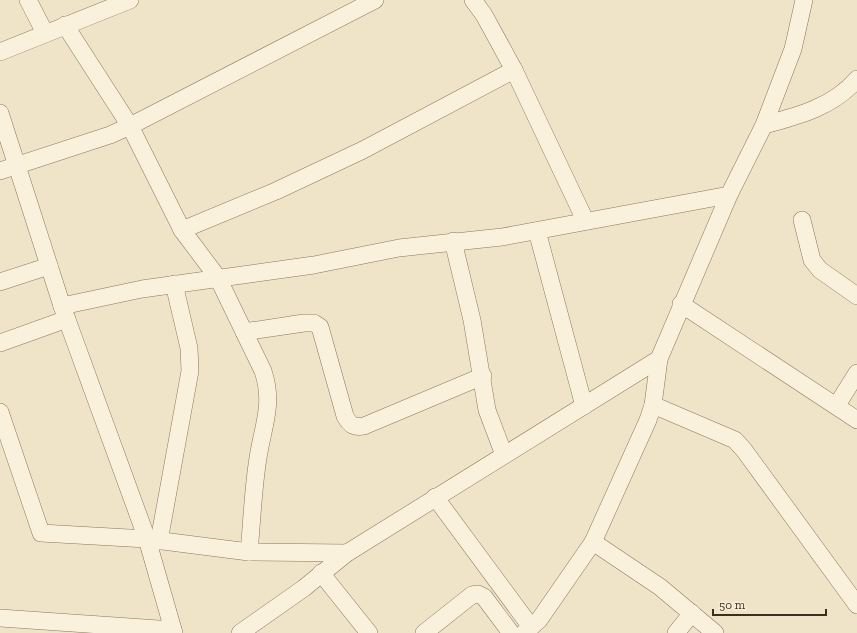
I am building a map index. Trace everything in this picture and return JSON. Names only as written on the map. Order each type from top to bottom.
[{"type":"street","points":[[28,0],[45,33]]},
{"type":"street","points":[[0,52],[130,0]]},
{"type":"street","points":[[0,170],[110,135],[130,126],[375,0]]},
{"type":"street","points":[[473,0],[484,15],[514,70],[585,220]]},
{"type":"street","points":[[435,497],[528,630],[539,620],[593,542],[653,405],[659,359],[664,350],[681,304],[729,195],[764,125],[793,48],[804,0]]},
{"type":"street","points":[[65,25],[130,126],[182,230],[218,278],[268,387],[268,406],[258,458],[249,552]]},
{"type":"street","points":[[182,230],[276,191],[363,150],[514,70]]},
{"type":"street","points":[[764,125],[806,114],[832,101],[857,79]]},
{"type":"street","points":[[0,113],[18,165],[64,312],[153,540],[174,631],[0,618]]},
{"type":"street","points":[[0,343],[64,312],[174,284],[314,265],[399,248],[453,241],[502,237],[585,220],[729,195]]},
{"type":"street","points":[[802,220],[812,260],[820,270],[857,296]]},
{"type":"street","points":[[537,231],[584,406]]},
{"type":"street","points":[[453,241],[472,320],[483,376],[487,410],[504,455]]},
{"type":"street","points":[[0,282],[49,266]]},
{"type":"street","points":[[153,540],[190,371],[189,348],[174,284]]},
{"type":"street","points":[[681,304],[837,405],[857,420]]},
{"type":"street","points":[[244,332],[304,323],[314,323],[320,327],[345,416],[349,424],[357,427],[364,426],[483,376]]},
{"type":"street","points":[[240,633],[347,553],[659,359]]},
{"type":"street","points":[[837,405],[857,373]]},
{"type":"street","points":[[653,405],[735,440],[744,450],[857,605]]},
{"type":"street","points":[[0,412],[42,533],[153,540],[249,552],[347,553]]},
{"type":"street","points":[[593,542],[660,588],[715,633]]},
{"type":"street","points":[[321,573],[369,633]]},
{"type":"street","points":[[424,633],[472,595],[478,594],[484,597],[511,633]]},
{"type":"street","points":[[676,633],[692,613]]}]
